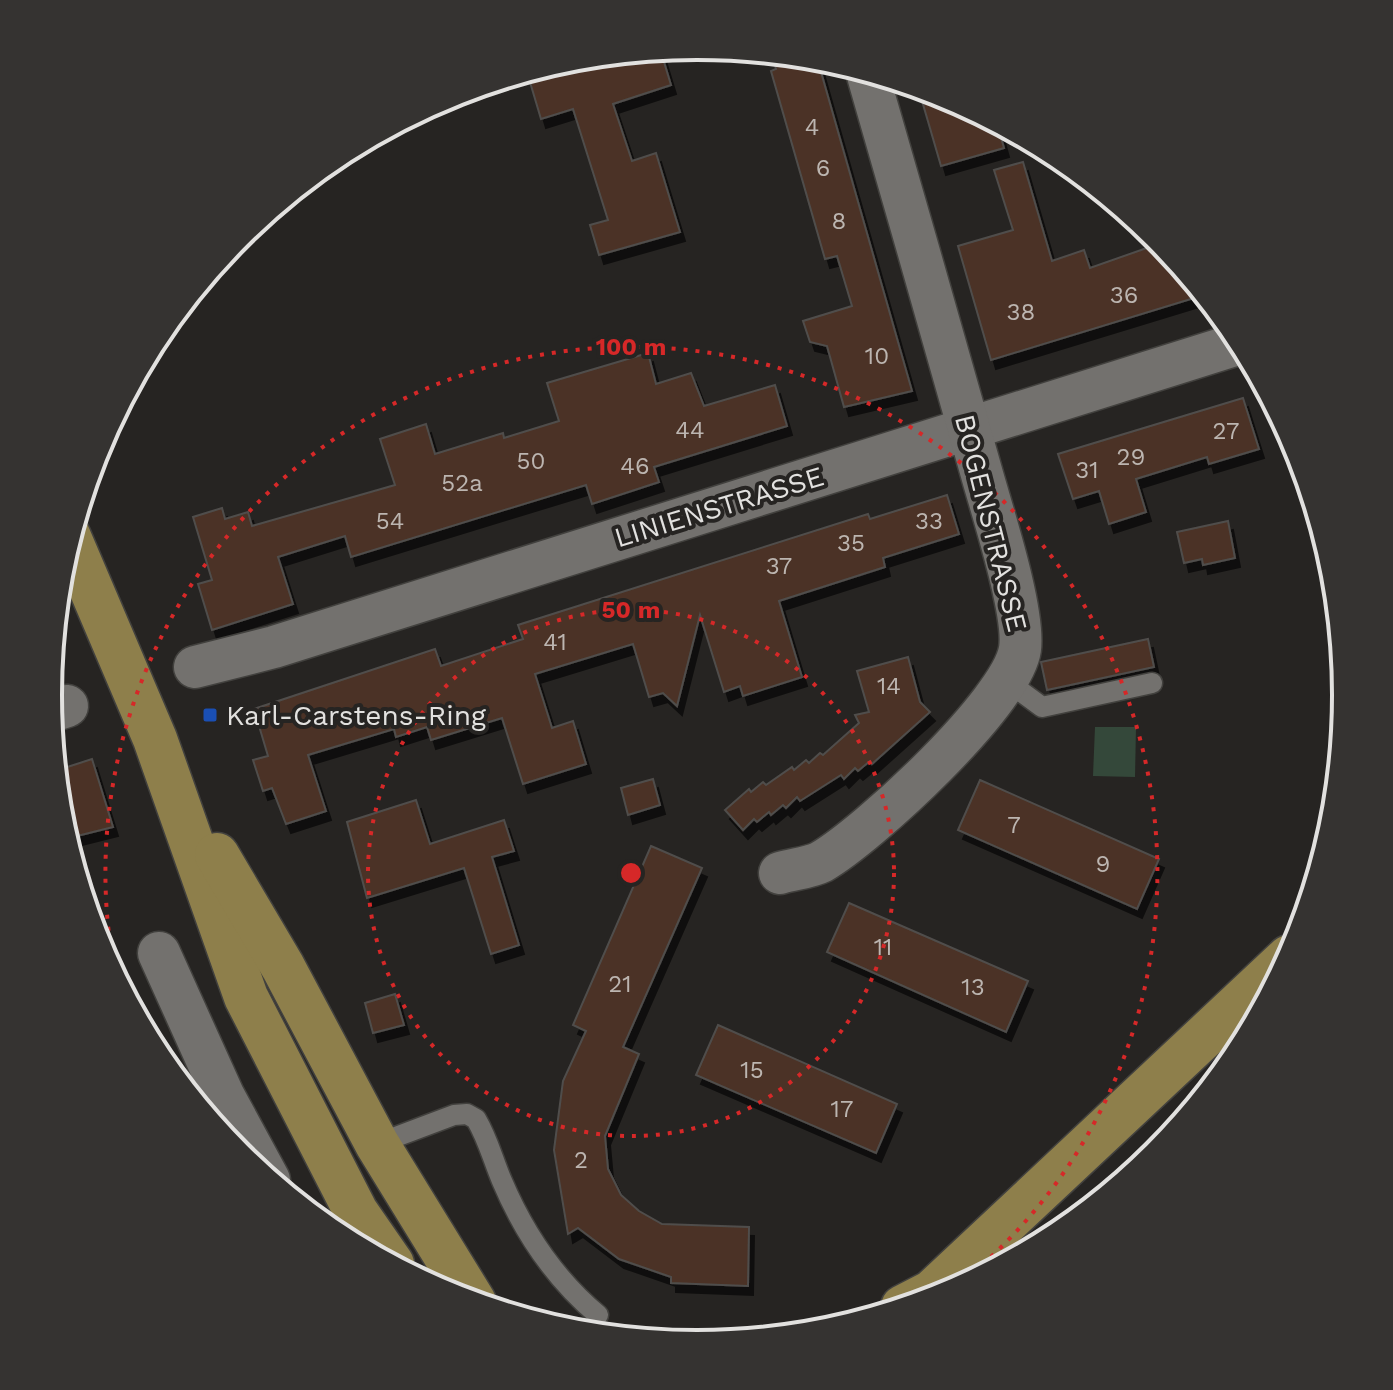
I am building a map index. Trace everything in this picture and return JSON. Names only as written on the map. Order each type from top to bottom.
[{"type":"main road","points":[[77,557],[167,770],[246,997],[356,1212],[379,1245]]},
{"type":"main road","points":[[167,770],[283,967],[377,1144],[464,1286]]},
{"type":"main road","points":[[941,1282],[1263,981]]},
{"type":"street","name":"BOGENSTRASSE","points":[[780,873],[818,863],[853,840],[980,720],[1008,682],[1020,650],[1020,626],[998,531],[871,85]]},
{"type":"street","name":"LINIENSTRASSE","points":[[195,667],[274,647],[1227,347]]},
{"type":"street","points":[[159,953],[210,1100],[225,1121]]},
{"type":"lane","points":[[1008,682],[1042,707],[1152,683]]},
{"type":"lane","points":[[377,1144],[454,1115],[467,1114],[476,1119],[512,1203],[545,1260],[568,1290],[598,1315]]},
{"type":"green space","points":[[1095,727],[1136,727],[1135,777],[1093,776]]},
{"type":"building","points":[[664,61],[671,85],[613,104],[632,161],[656,153],[680,232],[599,255],[590,225],[608,220],[573,109],[541,119],[530,83],[614,65]]},
{"type":"building","points":[[775,65],[821,72],[912,391],[844,407],[827,346],[810,342],[803,321],[852,306],[837,256],[825,259],[771,71],[776,69]]},
{"type":"building","points":[[922,102],[1001,138],[1004,148],[941,166]]},
{"type":"building","points":[[1023,162],[1052,261],[1084,250],[1090,268],[1148,248],[1192,299],[991,360],[958,246],[1013,230],[994,170]]},
{"type":"building","points":[[648,353],[656,384],[691,373],[704,406],[775,385],[787,426],[654,467],[659,482],[592,504],[586,485],[351,557],[345,536],[278,557],[293,604],[212,630],[198,584],[212,580],[193,517],[222,508],[225,519],[248,512],[252,526],[395,485],[380,439],[426,424],[435,454],[503,433],[504,438],[559,421],[547,383]]},
{"type":"building","points":[[1243,398],[1259,449],[1209,464],[1207,457],[1136,479],[1146,512],[1109,524],[1099,491],[1073,499],[1058,454]]},
{"type":"building","points":[[947,495],[959,534],[883,558],[885,567],[779,601],[802,677],[743,696],[740,686],[724,692],[700,615],[677,706],[663,693],[649,697],[633,644],[535,674],[552,728],[573,721],[586,764],[523,784],[502,718],[431,740],[427,727],[396,737],[394,729],[308,755],[326,811],[286,824],[272,788],[263,791],[253,760],[268,756],[254,709],[435,649],[441,666],[523,639],[518,625],[868,514],[870,519]]},
{"type":"building","points":[[1228,521],[1235,558],[1203,565],[1202,559],[1184,563],[1177,532]]},
{"type":"building","points":[[1148,639],[1154,667],[1047,690],[1041,662]]},
{"type":"building","points":[[908,657],[920,702],[930,712],[872,764],[870,761],[858,771],[855,768],[844,779],[841,775],[800,801],[797,797],[786,808],[783,805],[757,822],[754,819],[743,830],[725,810],[749,789],[751,792],[792,767],[794,770],[806,760],[809,763],[820,753],[823,755],[859,723],[855,715],[869,712],[857,671]]},
{"type":"building","points":[[92,759],[113,827],[78,836],[66,767]]},
{"type":"building","points":[[653,779],[660,805],[628,815],[621,788]]},
{"type":"building","points":[[980,780],[1159,859],[1137,909],[958,830]]},
{"type":"building","points":[[416,800],[430,844],[504,820],[514,851],[492,857],[519,945],[491,954],[464,868],[367,898],[347,822]]},
{"type":"building","points":[[651,846],[702,868],[623,1047],[639,1054],[605,1136],[608,1169],[621,1195],[639,1211],[662,1224],[749,1227],[748,1286],[671,1283],[671,1277],[619,1259],[578,1228],[568,1234],[554,1150],[563,1081],[586,1031],[573,1025]]},
{"type":"building","points":[[849,903],[1028,981],[1006,1032],[827,952]]},
{"type":"building","points":[[395,994],[404,1025],[373,1033],[365,1003]]},
{"type":"building","points":[[718,1025],[897,1104],[876,1153],[696,1075]]},
{"type":"place","name":"Karl-Carstens-Ring","points":[[210,715]]}]
